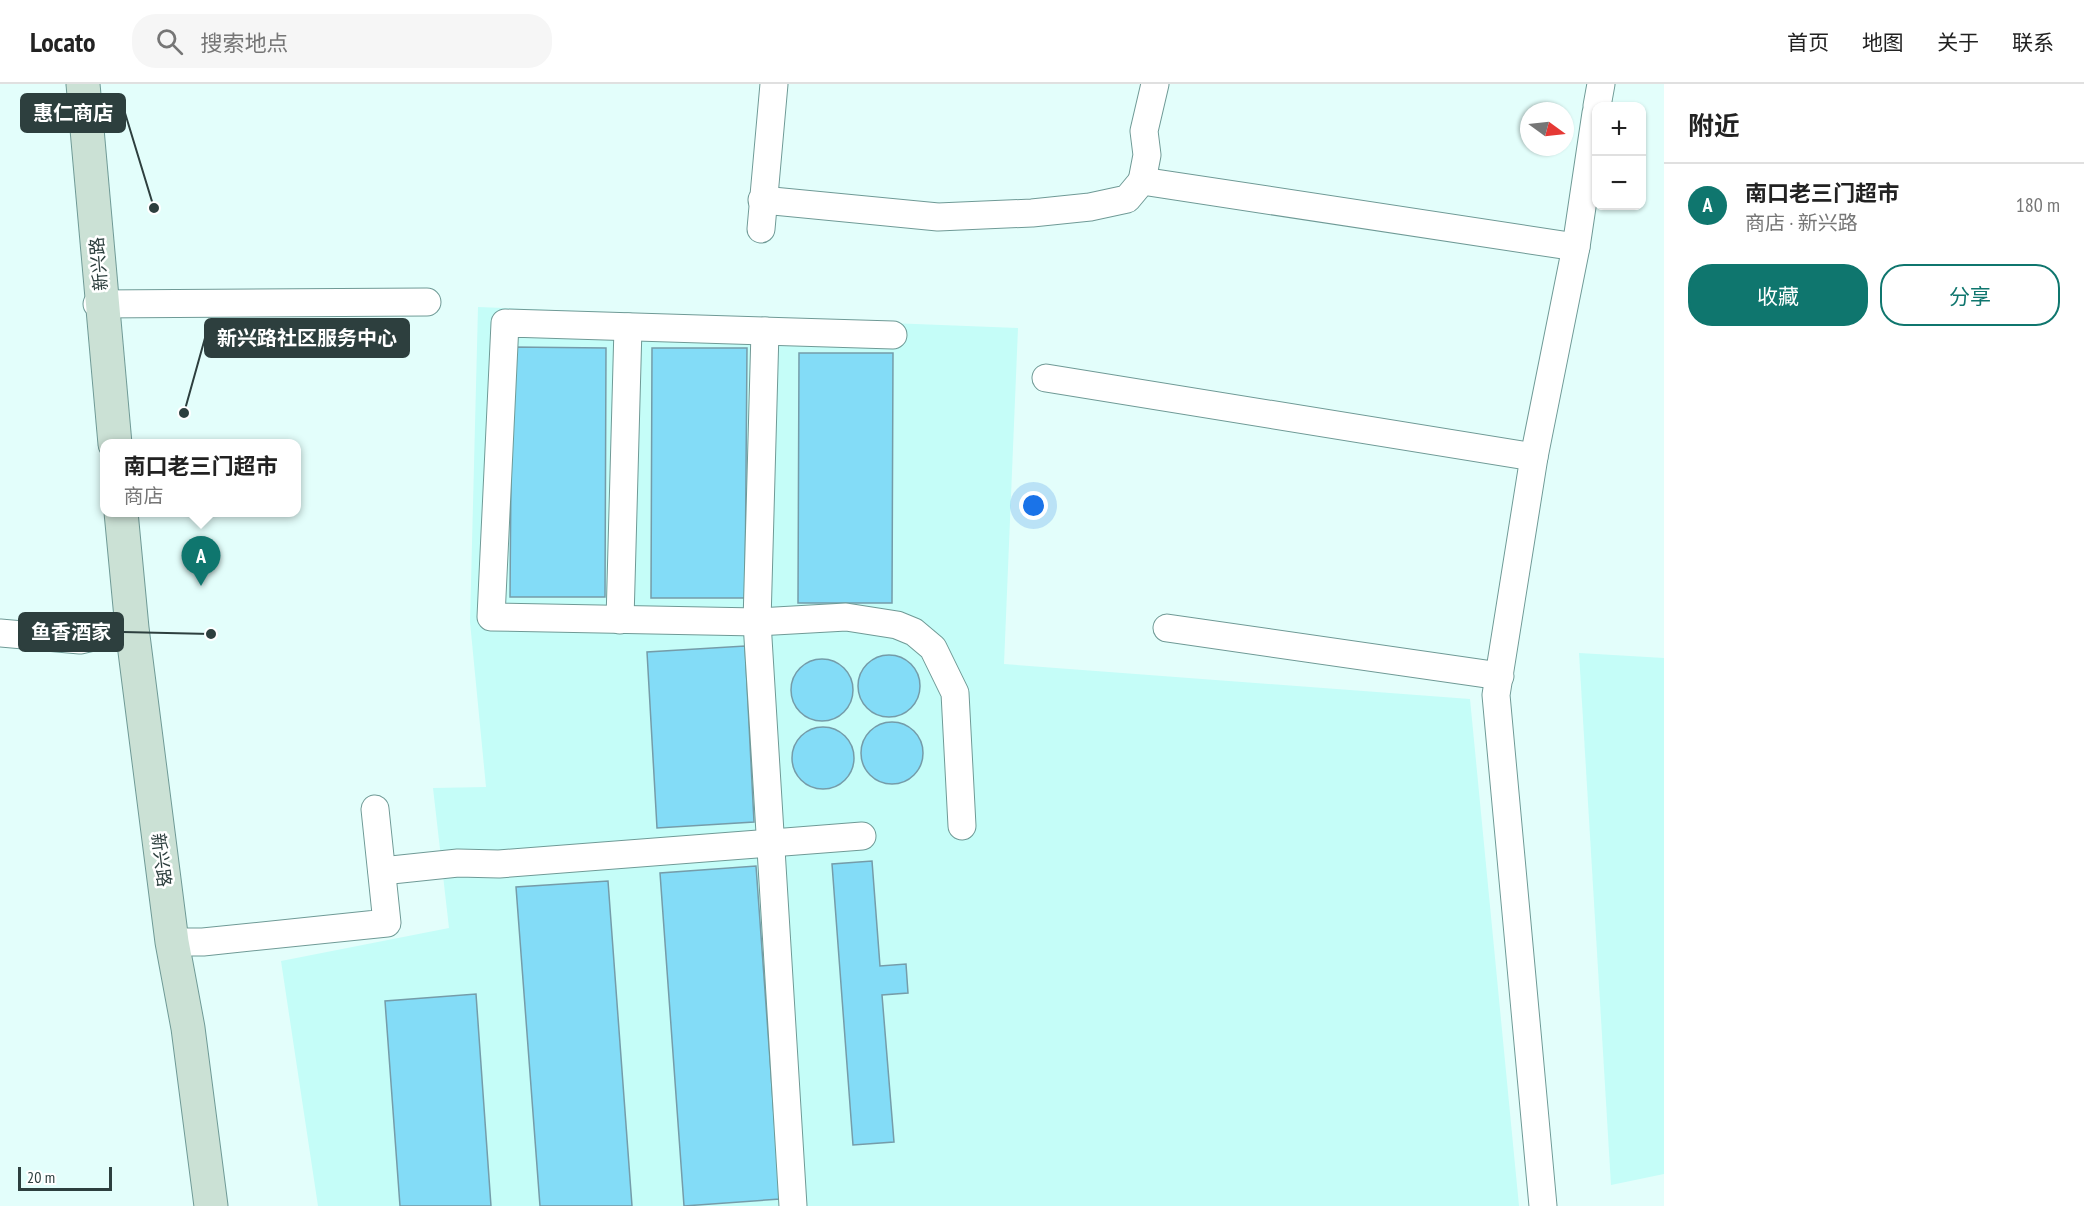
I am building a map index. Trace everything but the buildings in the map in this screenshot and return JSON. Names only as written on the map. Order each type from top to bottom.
[{"type":"street","name":"新兴路","points":[[83,84],[115,439]]},
{"type":"street","points":[[761,229],[774,84]]},
{"type":"street","points":[[762,200],[938,217],[1032,213],[1090,207],[1127,199],[1142,181],[1147,155],[1144,131],[1155,84]]},
{"type":"street","points":[[1599,102],[1601,84]]},
{"type":"street","points":[[1544,1206],[1496,695],[1534,457],[1576,247],[1592,140]]},
{"type":"street","points":[[1142,181],[1576,247]]},
{"type":"street","points":[[97,304],[427,302]]},
{"type":"street","points":[[893,335],[505,323],[491,617],[758,621],[846,617],[878,620],[914,632],[933,648],[955,693],[962,826]]},
{"type":"street","points":[[620,620],[628,327]]},
{"type":"street","points":[[765,331],[758,621],[793,1206]]},
{"type":"street","points":[[1046,378],[1534,457]]},
{"type":"street","name":"新兴路","points":[[121,517],[132,628],[172,942],[188,1028],[211,1206]]},
{"type":"street","points":[[0,633],[81,640],[132,628]]},
{"type":"street","points":[[1167,628],[1500,676]]},
{"type":"street","points":[[172,942],[203,942],[387,923],[375,809]]},
{"type":"street","points":[[382,871],[458,863],[499,864],[770,845],[862,836]]},
{"type":"shaded area","points":[[478,307],[1018,328],[1004,664],[1470,699],[1519,1206],[318,1206],[281,961],[449,928],[433,788],[486,787],[470,622]]},
{"type":"shaded area","points":[[1579,653],[1664,658],[1664,1174],[1611,1185]]},
{"type":"place","name":"惠仁商店","points":[[154,208]]},
{"type":"place","name":"新兴路社区服务中心","points":[[184,413]]},
{"type":"place","name":"南口老三门超市","points":[[201,586]]},
{"type":"place","name":"鱼香酒家","points":[[211,634]]}]
